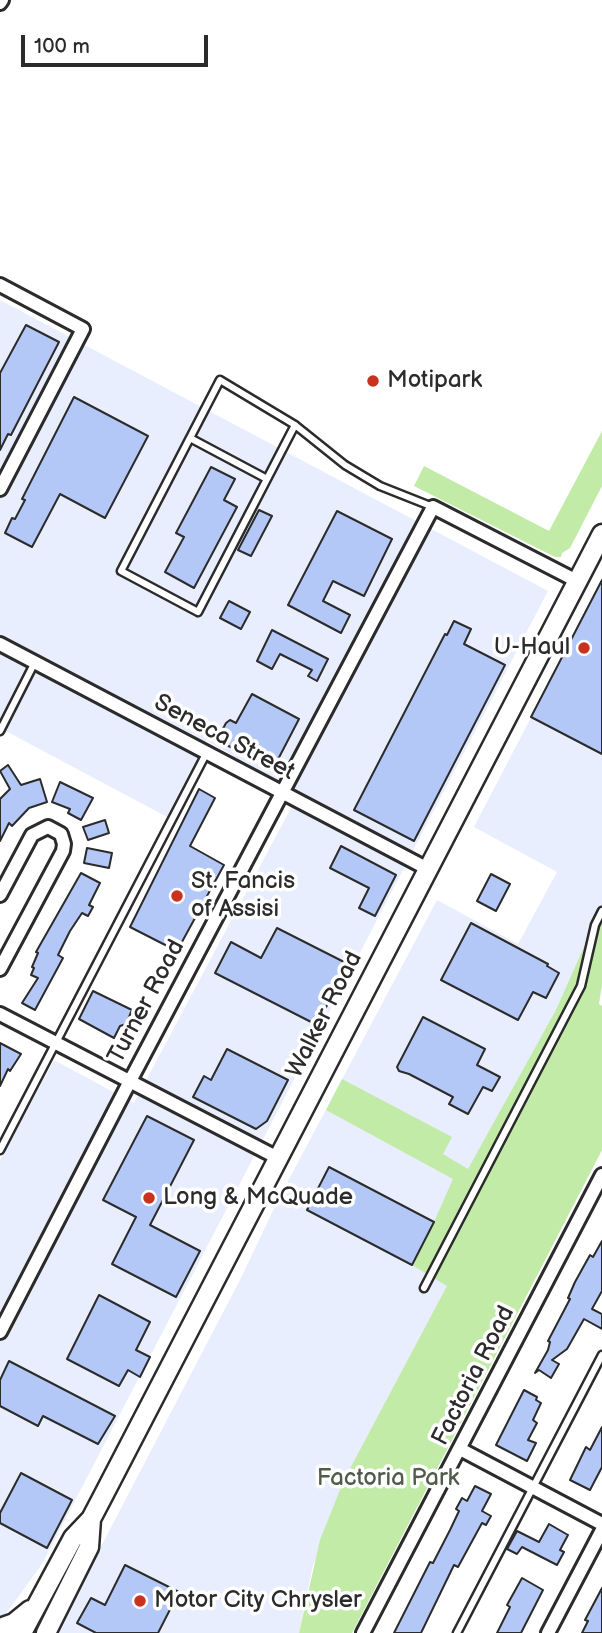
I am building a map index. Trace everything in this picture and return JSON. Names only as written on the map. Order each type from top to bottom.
[{"type":"main road","name":"Walker Road","points":[[22,1633],[73,1538],[91,1519],[602,534]]},
{"type":"main road","name":"Walker Road","points":[[46,1633],[89,1547],[91,1519]]},
{"type":"main road","points":[[0,1628],[14,1623],[36,1606]]},
{"type":"street","points":[[0,285],[83,329],[0,489]]},
{"type":"street","points":[[433,507],[578,581]]},
{"type":"street","name":"Turner Road","points":[[0,1332],[433,507]]},
{"type":"street","name":"Seneca Street","points":[[0,644],[428,869]]},
{"type":"street","points":[[0,895],[32,835],[48,827],[61,834],[63,851],[0,969]]},
{"type":"street","points":[[0,1014],[278,1158]]},
{"type":"street","name":"Factoria Road","points":[[363,1633],[602,1175]]},
{"type":"street","points":[[460,1449],[602,1524]]},
{"type":"street","points":[[548,1633],[602,1530]]},
{"type":"lane","points":[[295,425],[198,612],[121,571],[219,380],[295,425],[356,472],[380,486],[433,507]]},
{"type":"lane","points":[[190,438],[267,479]]},
{"type":"lane","points":[[0,731],[35,662]]},
{"type":"lane","points":[[0,1150],[207,752]]},
{"type":"lane","points":[[424,1288],[581,986],[595,925],[602,911]]},
{"type":"lane","points":[[457,1633],[602,1355]]},
{"type":"shaded area","points":[[0,300],[548,591],[42,1564],[0,1622],[0,1160],[54,1060],[134,1103],[299,793],[207,741],[169,818],[0,728]]},
{"type":"shaded area","points":[[602,581],[602,985],[598,1004],[313,1565],[299,1633],[56,1633],[242,1276],[277,1202],[437,900],[518,944],[557,872],[474,827]]},
{"type":"green space","points":[[602,431],[602,486],[570,548],[562,553],[561,557],[555,557],[414,486],[424,466],[549,531]]},
{"type":"green space","name":"Factoria Park","points":[[602,917],[602,985],[599,1004],[602,1006],[602,1150],[352,1633],[299,1633],[320,1540],[344,1480],[447,1286],[412,1265],[453,1179],[326,1110],[342,1079],[452,1137],[443,1154],[468,1169],[556,1010],[584,947]]},
{"type":"building","points":[[26,325],[59,342],[11,435],[8,434],[0,450],[0,373]]},
{"type":"building","points":[[74,397],[148,436],[105,518],[60,494],[32,547],[5,533],[25,500],[22,499]]},
{"type":"building","points":[[211,467],[235,479],[224,500],[237,507],[194,588],[165,572],[184,537],[176,533]]},
{"type":"building","points":[[259,510],[272,516],[251,556],[238,550]]},
{"type":"building","points":[[337,511],[392,539],[364,596],[333,581],[323,601],[350,615],[341,633],[288,605]]},
{"type":"building","name":"U-Haul","points":[[602,580],[602,754],[531,717]]},
{"type":"building","points":[[229,601],[250,612],[241,629],[220,618]]},
{"type":"building","points":[[454,621],[471,629],[464,644],[505,665],[414,841],[354,810]]},
{"type":"building","points":[[272,630],[328,659],[317,681],[308,676],[312,670],[280,654],[272,669],[257,661]]},
{"type":"building","points":[[252,694],[299,719],[273,769],[217,740],[226,723],[230,720],[236,723]]},
{"type":"building","points":[[8,765],[21,785],[40,779],[47,802],[29,808],[12,826],[9,823],[0,841],[0,799],[10,789],[0,771]]},
{"type":"building","points":[[60,782],[93,798],[81,820],[68,813],[70,809],[52,802]]},
{"type":"building","name":"St. Fancis of Assisi","points":[[199,789],[215,798],[190,846],[224,865],[177,951],[130,927]]},
{"type":"building","points":[[105,820],[109,833],[88,840],[83,827]]},
{"type":"building","points":[[341,846],[396,875],[375,916],[359,908],[369,888],[330,868]]},
{"type":"building","points":[[87,848],[112,853],[109,868],[84,863]]},
{"type":"building","points":[[81,873],[100,883],[89,905],[93,907],[88,916],[82,913],[70,931],[58,955],[63,958],[35,1010],[22,1003],[38,978],[31,975],[38,953],[36,952]]},
{"type":"building","points":[[491,874],[510,884],[496,911],[477,901]]},
{"type":"building","points":[[471,923],[548,964],[547,966],[559,973],[546,998],[533,992],[518,1020],[441,980]]},
{"type":"building","points":[[277,928],[348,964],[317,1025],[215,973],[231,942],[261,958]]},
{"type":"building","points":[[93,991],[132,1010],[126,1024],[120,1026],[114,1038],[79,1019]]},
{"type":"building","points":[[423,1017],[485,1049],[477,1065],[500,1077],[492,1091],[483,1087],[468,1114],[449,1104],[453,1097],[399,1071],[397,1067]]},
{"type":"building","points":[[0,1043],[21,1054],[10,1071],[8,1069],[0,1086]]},
{"type":"building","points":[[227,1049],[288,1080],[267,1121],[256,1129],[193,1097],[204,1076],[211,1080]]},
{"type":"building","points":[[147,1116],[194,1140],[150,1225],[200,1251],[176,1297],[112,1264],[136,1217],[103,1200]]},
{"type":"building","points":[[329,1167],[434,1222],[412,1265],[307,1210]]},
{"type":"building","points":[[602,1241],[602,1291],[592,1309],[602,1314],[602,1329],[584,1319],[567,1349],[552,1360],[559,1364],[551,1378],[539,1370],[535,1373],[548,1350],[548,1341],[570,1299],[568,1298],[575,1282],[590,1255],[593,1257]]},
{"type":"building","points":[[99,1295],[150,1322],[136,1350],[150,1357],[140,1377],[128,1370],[119,1386],[67,1359]]},
{"type":"building","points":[[9,1361],[115,1416],[98,1444],[43,1416],[38,1426],[0,1406],[0,1380]]},
{"type":"building","points":[[524,1390],[537,1397],[536,1400],[541,1403],[533,1420],[537,1423],[528,1440],[536,1443],[527,1461],[496,1445]]},
{"type":"building","points":[[602,1427],[602,1467],[590,1490],[570,1480],[586,1447],[590,1450]]},
{"type":"building","points":[[21,1473],[72,1500],[47,1548],[0,1523],[0,1513]]},
{"type":"building","points":[[475,1486],[491,1494],[482,1511],[491,1516],[486,1525],[482,1523],[458,1567],[454,1565],[421,1633],[394,1633],[430,1562],[433,1563],[450,1530],[462,1498],[467,1501]]},
{"type":"building","points":[[549,1524],[568,1535],[560,1550],[564,1552],[557,1565],[522,1547],[517,1554],[507,1549],[517,1531],[539,1542]]},
{"type":"building","name":"Motor City Chrysler","points":[[125,1565],[179,1592],[158,1633],[96,1633],[77,1623],[91,1598],[105,1605]]},
{"type":"building","points":[[522,1578],[543,1590],[521,1633],[497,1633],[510,1607],[507,1605]]},
{"type":"building","points":[[602,1588],[602,1633],[582,1633],[588,1621],[585,1620]]},
{"type":"place","name":"Motipark","points":[[373,381]]},
{"type":"place","name":"U-Haul","points":[[584,648]]},
{"type":"place","name":"St. Fancis of Assisi","points":[[177,896]]},
{"type":"place","name":"Long & McQuade","points":[[149,1198]]},
{"type":"place","name":"Motor City Chrysler","points":[[140,1601]]}]
